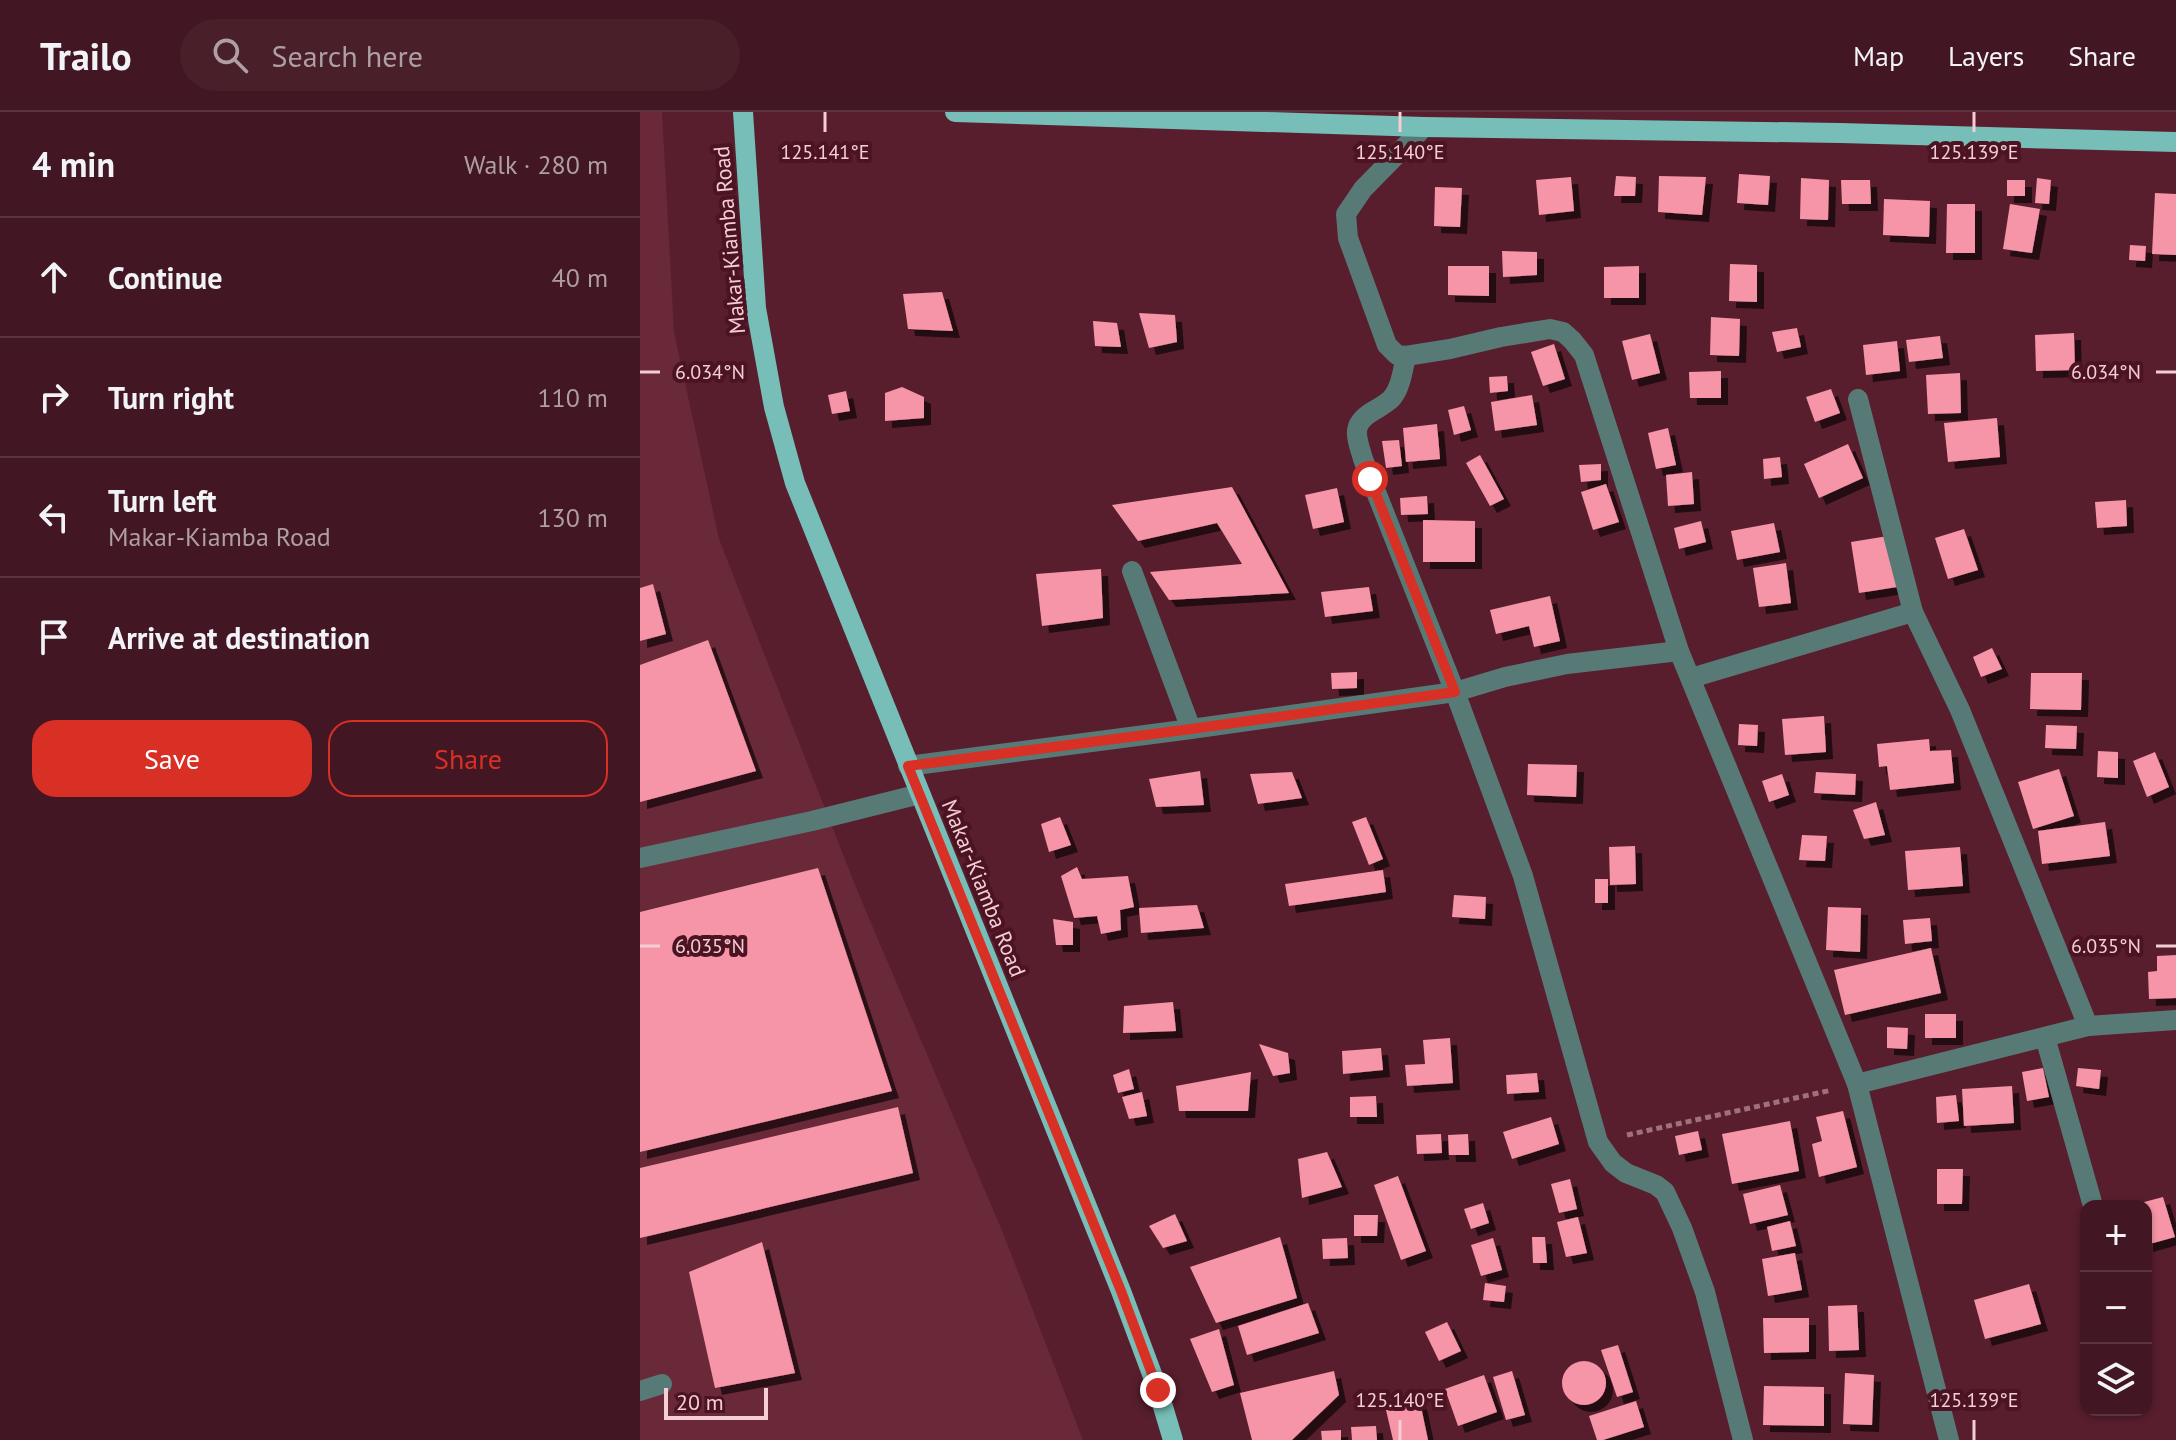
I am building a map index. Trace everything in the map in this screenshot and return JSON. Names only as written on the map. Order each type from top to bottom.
[{"type":"main road","name":"Makar-Kiamba Road","points":[[743,112],[756,308],[774,407],[795,483],[1121,1291],[1173,1440]]},
{"type":"main road","points":[[955,112],[1424,127],[2176,142]]},
{"type":"street","points":[[1424,127],[1363,189],[1346,214],[1348,238],[1387,345],[1397,355],[1406,356],[1550,329],[1563,332],[1584,355],[1679,651],[1857,1084],[1949,1440]]},
{"type":"street","points":[[1406,356],[1400,383],[1392,398],[1361,419],[1356,433],[1370,479],[1455,692],[1523,876],[1598,1142],[1613,1163],[1626,1173],[1665,1192],[1682,1228],[1705,1292],[1743,1440]]},
{"type":"street","points":[[1858,399],[1913,612],[1960,710],[2088,1026]]},
{"type":"street","points":[[1132,571],[1191,729]]},
{"type":"street","points":[[1691,678],[1913,612]]},
{"type":"street","points":[[908,766],[1455,692],[1505,677],[1567,664],[1679,651]]},
{"type":"street","points":[[640,858],[920,794]]},
{"type":"street","points":[[1857,1084],[2088,1026],[2176,1020]]},
{"type":"street","points":[[2045,1037],[2091,1200]]},
{"type":"street","points":[[640,1391],[662,1384]]},
{"type":"path","points":[[1598,1142],[1857,1084]]},
{"type":"shaded area","points":[[640,112],[662,112],[674,332],[719,539],[857,890],[1003,1233],[1083,1440],[640,1440]]},
{"type":"building","points":[[1739,174],[1770,176],[1768,205],[1737,203]]},
{"type":"building","points":[[1616,176],[1636,177],[1635,196],[1614,196]]},
{"type":"building","points":[[1659,176],[1706,177],[1702,215],[1658,212]]},
{"type":"building","points":[[1571,177],[1574,211],[1539,215],[1536,180]]},
{"type":"building","points":[[1801,178],[1829,180],[1828,220],[1800,219]]},
{"type":"building","points":[[2037,178],[2051,180],[2049,204],[2035,203]]},
{"type":"building","points":[[1841,180],[1870,180],[1871,204],[1842,204]]},
{"type":"building","points":[[2007,180],[2025,180],[2025,196],[2007,196]]},
{"type":"building","points":[[1435,187],[1462,188],[1460,227],[1434,226]]},
{"type":"building","points":[[2155,193],[2176,194],[2176,255],[2152,254]]},
{"type":"building","points":[[1884,199],[1930,201],[1929,237],[1883,235]]},
{"type":"building","points":[[1947,204],[1975,204],[1975,253],[1946,253]]},
{"type":"building","points":[[2010,204],[2040,209],[2032,253],[2003,249]]},
{"type":"building","points":[[2130,245],[2146,246],[2145,261],[2129,260]]},
{"type":"building","points":[[1502,251],[1537,252],[1537,275],[1503,277]]},
{"type":"building","points":[[1730,264],[1757,265],[1757,302],[1729,301]]},
{"type":"building","points":[[1448,266],[1489,266],[1489,296],[1448,295]]},
{"type":"building","points":[[1639,266],[1639,298],[1604,298],[1604,267]]},
{"type":"building","points":[[942,292],[953,331],[908,329],[903,294]]},
{"type":"building","points":[[1139,313],[1175,315],[1177,342],[1149,348]]},
{"type":"building","points":[[1711,317],[1740,319],[1739,356],[1710,355]]},
{"type":"building","points":[[1093,321],[1117,323],[1121,347],[1095,346]]},
{"type":"building","points":[[1797,328],[1801,347],[1777,352],[1772,332]]},
{"type":"building","points":[[2074,333],[2075,370],[2036,371],[2035,335]]},
{"type":"building","points":[[1650,334],[1660,373],[1632,380],[1622,341]]},
{"type":"building","points":[[1940,336],[1943,358],[1909,362],[1906,340]]},
{"type":"building","points":[[1897,341],[1900,371],[1866,375],[1863,345]]},
{"type":"building","points":[[1554,344],[1565,379],[1543,386],[1531,352]]},
{"type":"building","points":[[1721,371],[1721,398],[1690,398],[1689,372]]},
{"type":"building","points":[[1960,373],[1961,413],[1928,414],[1926,375]]},
{"type":"building","points":[[1507,376],[1508,391],[1490,393],[1489,377]]},
{"type":"building","points":[[902,387],[924,397],[924,418],[885,421],[885,393]]},
{"type":"building","points":[[1831,389],[1840,413],[1815,422],[1806,397]]},
{"type":"building","points":[[846,391],[850,411],[832,414],[828,395]]},
{"type":"building","points":[[1532,395],[1537,425],[1495,431],[1491,402]]},
{"type":"building","points":[[1464,406],[1471,430],[1454,435],[1448,410]]},
{"type":"building","points":[[1997,418],[2000,457],[1948,462],[1944,423]]},
{"type":"building","points":[[1437,424],[1440,459],[1406,462],[1403,428]]},
{"type":"building","points":[[1668,428],[1676,465],[1656,469],[1648,433]]},
{"type":"building","points":[[1399,440],[1402,466],[1386,468],[1382,441]]},
{"type":"building","points":[[1848,444],[1863,478],[1819,498],[1804,464]]},
{"type":"building","points":[[1480,455],[1504,499],[1490,506],[1466,463]]},
{"type":"building","points":[[1780,457],[1782,477],[1764,479],[1763,459]]},
{"type":"building","points":[[1601,464],[1601,480],[1581,482],[1579,465]]},
{"type":"building","points":[[1692,472],[1694,504],[1668,506],[1666,475]]},
{"type":"building","points":[[1606,484],[1619,522],[1593,530],[1581,492]]},
{"type":"building","points":[[1232,487],[1289,593],[1169,600],[1150,572],[1242,564],[1217,523],[1138,541],[1112,505]]},
{"type":"building","points":[[1337,488],[1344,522],[1313,529],[1305,495]]},
{"type":"building","points":[[1427,496],[1428,514],[1401,515],[1400,498]]},
{"type":"building","points":[[2126,500],[2127,526],[2097,528],[2095,502]]},
{"type":"building","points":[[1423,520],[1475,521],[1475,562],[1423,562]]},
{"type":"building","points":[[1701,521],[1706,542],[1679,549],[1674,528]]},
{"type":"building","points":[[1774,523],[1780,552],[1737,560],[1731,531]]},
{"type":"building","points":[[1964,529],[1978,570],[1948,579],[1935,538]]},
{"type":"building","points":[[1888,536],[1897,587],[1859,593],[1851,542]]},
{"type":"building","points":[[1786,563],[1791,603],[1759,607],[1753,568]]},
{"type":"building","points":[[1101,569],[1103,618],[1042,626],[1036,574]]},
{"type":"building","points":[[653,584],[666,634],[640,641],[640,588]]},
{"type":"building","points":[[1369,587],[1373,611],[1325,617],[1321,592]]},
{"type":"building","points":[[1550,596],[1560,641],[1534,647],[1529,626],[1496,634],[1490,610]]},
{"type":"building","points":[[708,640],[756,771],[640,802],[640,665]]},
{"type":"building","points":[[1992,648],[2002,669],[1981,677],[1973,657]]},
{"type":"building","points":[[1357,672],[1357,688],[1332,689],[1331,673]]},
{"type":"building","points":[[2031,673],[2082,673],[2081,710],[2030,709]]},
{"type":"building","points":[[1824,716],[1826,752],[1785,755],[1782,719]]},
{"type":"building","points":[[1739,724],[1758,725],[1757,746],[1738,745]]},
{"type":"building","points":[[2046,725],[2077,726],[2076,749],[2045,748]]},
{"type":"building","points":[[1929,739],[1930,751],[1951,750],[1954,783],[1890,790],[1887,766],[1879,767],[1877,744]]},
{"type":"building","points":[[2098,751],[2118,752],[2118,778],[2097,777]]},
{"type":"building","points":[[2155,752],[2169,787],[2147,797],[2133,761]]},
{"type":"building","points":[[1528,764],[1577,765],[1576,797],[1527,795]]},
{"type":"building","points":[[2059,769],[2074,816],[2033,829],[2018,782]]},
{"type":"building","points":[[1200,771],[1204,805],[1156,807],[1149,779]]},
{"type":"building","points":[[1292,772],[1302,798],[1258,804],[1250,774]]},
{"type":"building","points":[[1816,772],[1856,774],[1855,795],[1814,793]]},
{"type":"building","points":[[1782,774],[1789,795],[1769,802],[1762,781]]},
{"type":"building","points":[[1876,802],[1885,835],[1864,839],[1853,810]]},
{"type":"building","points":[[1060,817],[1071,845],[1049,852],[1041,824]]},
{"type":"building","points":[[1366,817],[1383,859],[1369,865],[1352,822]]},
{"type":"building","points":[[2105,822],[2110,856],[2042,864],[2038,831]]},
{"type":"building","points":[[1802,835],[1827,836],[1825,861],[1799,860]]},
{"type":"building","points":[[1635,846],[1636,884],[1610,885],[1609,847]]},
{"type":"building","points":[[1960,847],[1963,886],[1908,890],[1905,851]]},
{"type":"building","points":[[1077,867],[1082,879],[1128,876],[1134,907],[1120,910],[1121,930],[1101,934],[1097,916],[1074,918],[1061,876]]},
{"type":"building","points":[[818,868],[892,1091],[640,1152],[640,912]]},
{"type":"building","points":[[1383,870],[1386,892],[1289,906],[1285,884]]},
{"type":"building","points":[[1595,879],[1608,879],[1608,903],[1595,903]]},
{"type":"building","points":[[1454,895],[1486,897],[1485,919],[1452,917]]},
{"type":"building","points":[[1197,905],[1204,928],[1141,933],[1139,908]]},
{"type":"building","points":[[1828,907],[1861,908],[1860,952],[1826,950]]},
{"type":"building","points":[[1930,918],[1932,941],[1905,944],[1903,920]]},
{"type":"building","points":[[1053,919],[1073,922],[1073,945],[1056,945]]},
{"type":"building","points":[[1931,948],[1941,993],[1845,1015],[1834,970]]},
{"type":"building","points":[[2176,955],[2176,998],[2149,999],[2148,972],[2157,971],[2157,956]]},
{"type":"building","points":[[1173,1002],[1176,1031],[1123,1033],[1124,1006]]},
{"type":"building","points":[[1925,1014],[1956,1014],[1956,1038],[1925,1038]]},
{"type":"building","points":[[1887,1027],[1908,1028],[1907,1049],[1887,1048]]},
{"type":"building","points":[[1450,1038],[1453,1083],[1407,1086],[1405,1065],[1425,1064],[1423,1040]]},
{"type":"building","points":[[1259,1044],[1288,1053],[1290,1073],[1273,1076]]},
{"type":"building","points":[[1381,1048],[1383,1070],[1343,1074],[1342,1051]]},
{"type":"building","points":[[2043,1068],[2049,1097],[2027,1101],[2022,1072]]},
{"type":"building","points":[[2078,1068],[2101,1070],[2099,1089],[2076,1086]]},
{"type":"building","points":[[1129,1069],[1134,1089],[1118,1093],[1113,1075]]},
{"type":"building","points":[[1251,1072],[1248,1111],[1179,1111],[1176,1086]]},
{"type":"building","points":[[1537,1073],[1539,1092],[1507,1094],[1506,1075]]},
{"type":"building","points":[[2012,1086],[2014,1123],[1964,1126],[1962,1089]]},
{"type":"building","points":[[1142,1092],[1147,1116],[1129,1119],[1122,1097]]},
{"type":"building","points":[[1956,1095],[1959,1121],[1937,1123],[1936,1097]]},
{"type":"building","points":[[1376,1096],[1377,1117],[1350,1117],[1350,1097]]},
{"type":"building","points":[[898,1107],[913,1173],[640,1238],[640,1168]]},
{"type":"building","points":[[1843,1111],[1857,1167],[1819,1177],[1812,1144],[1822,1141],[1816,1117]]},
{"type":"building","points":[[1551,1117],[1559,1144],[1512,1159],[1503,1132]]},
{"type":"building","points":[[1790,1121],[1799,1171],[1732,1184],[1722,1134]]},
{"type":"building","points":[[1698,1131],[1702,1150],[1679,1155],[1675,1136]]},
{"type":"building","points":[[1441,1134],[1442,1153],[1417,1154],[1416,1135]]},
{"type":"building","points":[[1468,1134],[1469,1155],[1449,1155],[1448,1135]]},
{"type":"building","points":[[1327,1152],[1342,1187],[1302,1198],[1298,1159]]},
{"type":"building","points":[[1937,1169],[1963,1169],[1962,1204],[1937,1204]]},
{"type":"building","points":[[1398,1176],[1426,1251],[1401,1260],[1374,1185]]},
{"type":"building","points":[[1570,1179],[1577,1209],[1559,1213],[1551,1184]]},
{"type":"building","points":[[1780,1185],[1788,1215],[1750,1224],[1743,1194]]},
{"type":"building","points":[[2163,1197],[2175,1237],[2152,1243],[2152,1200]]},
{"type":"building","points":[[1483,1203],[1489,1223],[1471,1229],[1464,1209]]},
{"type":"building","points":[[1175,1214],[1187,1241],[1163,1248],[1149,1226]]},
{"type":"building","points":[[1354,1215],[1378,1215],[1377,1236],[1354,1236]]},
{"type":"building","points":[[1578,1217],[1587,1253],[1566,1257],[1557,1222]]},
{"type":"building","points":[[1790,1221],[1796,1246],[1772,1251],[1767,1227]]},
{"type":"building","points":[[1280,1237],[1297,1298],[1216,1323],[1190,1267]]},
{"type":"building","points":[[1532,1237],[1545,1237],[1547,1263],[1533,1263]]},
{"type":"building","points":[[1347,1238],[1348,1258],[1323,1259],[1322,1239]]},
{"type":"building","points":[[1493,1238],[1502,1270],[1481,1276],[1471,1245]]},
{"type":"building","points":[[762,1242],[795,1373],[715,1388],[689,1272]]},
{"type":"building","points":[[1795,1253],[1802,1290],[1768,1296],[1762,1259]]},
{"type":"building","points":[[1485,1283],[1506,1286],[1504,1302],[1483,1300]]},
{"type":"building","points":[[2029,1284],[2041,1324],[1985,1339],[1974,1300]]},
{"type":"building","points":[[1308,1303],[1319,1333],[1247,1355],[1238,1326]]},
{"type":"building","points":[[1857,1305],[1859,1350],[1829,1351],[1828,1306]]},
{"type":"building","points":[[1763,1318],[1809,1318],[1809,1352],[1764,1353]]},
{"type":"building","points":[[1447,1322],[1461,1351],[1439,1361],[1425,1332]]},
{"type":"building","points":[[1219,1329],[1234,1385],[1212,1392],[1190,1339]]},
{"type":"building","points":[[1618,1345],[1633,1392],[1617,1397],[1601,1350]]},
{"type":"building","points":[[1584,1361],[1600,1367],[1606,1383],[1600,1399],[1584,1405],[1568,1399],[1562,1383],[1568,1367]]},
{"type":"building","points":[[1334,1371],[1339,1395],[1292,1440],[1252,1440],[1240,1393]]},
{"type":"building","points":[[1512,1371],[1525,1415],[1506,1420],[1493,1377]]},
{"type":"building","points":[[1845,1373],[1874,1375],[1872,1425],[1843,1424]]},
{"type":"building","points":[[1484,1375],[1497,1412],[1458,1426],[1445,1389]]},
{"type":"building","points":[[1764,1386],[1824,1387],[1824,1426],[1763,1425]]},
{"type":"building","points":[[1636,1401],[1644,1427],[1597,1440],[1589,1416]]},
{"type":"building","points":[[1420,1402],[1428,1440],[1393,1440],[1386,1410]]},
{"type":"building","points":[[1376,1426],[1377,1440],[1352,1440],[1351,1427]]},
{"type":"building","points":[[1341,1430],[1341,1440],[1322,1440],[1321,1431]]},
{"type":"route","points":[[1158,1390],[1121,1291],[908,766],[1455,692],[1370,479]]}]
